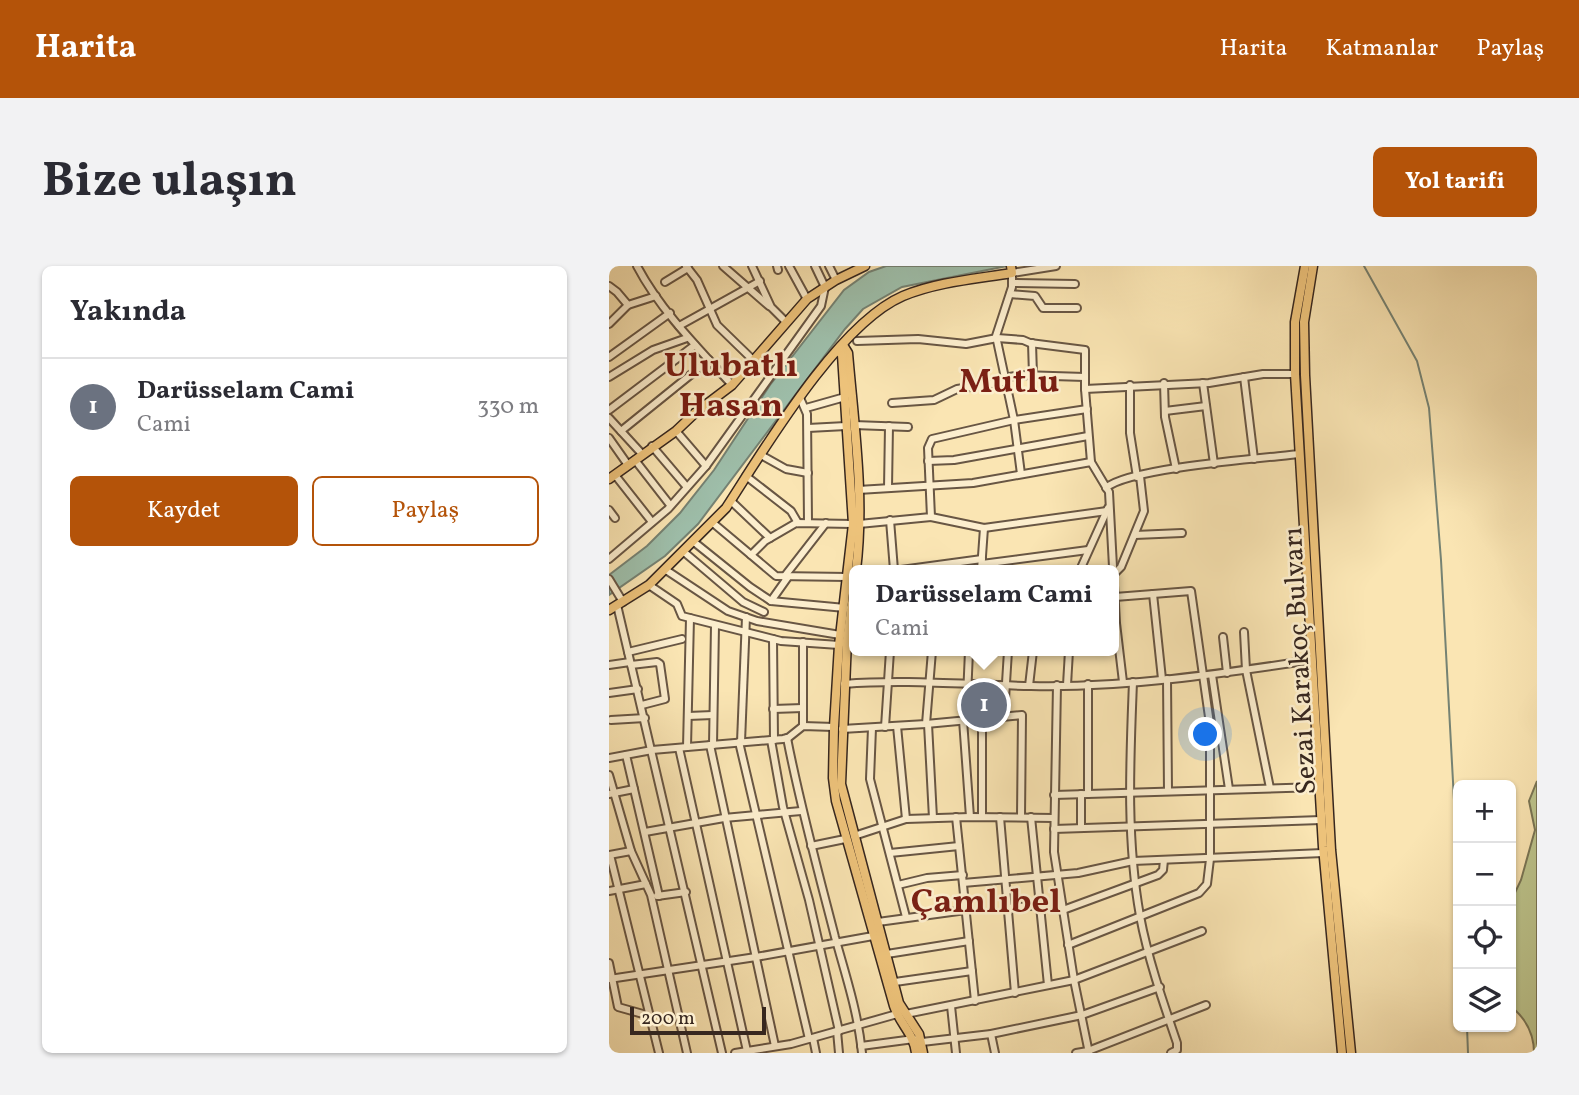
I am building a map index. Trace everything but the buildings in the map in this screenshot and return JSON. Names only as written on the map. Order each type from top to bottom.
[{"type":"main road","points":[[611,478],[676,431],[732,385],[807,299],[851,269],[865,266]]},
{"type":"main road","points":[[1305,266],[1295,322],[1295,374],[1323,853],[1342,1053]]},
{"type":"main road","name":"Sezai Karakoç Bulvarı","points":[[1313,266],[1304,322],[1305,375],[1331,850],[1351,1053]]},
{"type":"main road","points":[[614,605],[649,585],[713,523],[731,501],[800,398],[841,347],[878,309],[901,297],[933,286],[1012,269]]},
{"type":"main road","points":[[841,347],[858,490],[852,565]]},
{"type":"main road","points":[[841,347],[848,352],[856,565]]},
{"type":"main road","points":[[849,589],[839,645],[838,728],[841,784],[849,837],[873,936],[897,1014],[918,1041],[916,1053]]},
{"type":"main road","points":[[838,728],[849,610]]},
{"type":"main road","points":[[849,837],[878,922],[899,1003],[913,1022],[923,1053]]},
{"type":"street","points":[[647,266],[638,268],[656,296],[687,338],[732,385]]},
{"type":"street","points":[[723,266],[786,322]]},
{"type":"street","points":[[752,266],[771,307]]},
{"type":"street","points":[[789,266],[807,299]]},
{"type":"street","points":[[609,559],[670,505],[706,466],[821,306],[825,287],[815,266]]},
{"type":"street","points":[[829,266],[836,280]]},
{"type":"street","points":[[1021,474],[1014,420],[997,338],[1010,294],[1012,269],[1056,266]]},
{"type":"street","points":[[665,282],[687,267],[697,281],[717,325],[754,361]]},
{"type":"street","points":[[679,326],[760,281]]},
{"type":"street","points":[[1012,283],[1075,284]]},
{"type":"street","points":[[609,286],[628,305]]},
{"type":"street","points":[[1010,294],[1035,296],[1043,308],[1077,308]]},
{"type":"street","points":[[609,324],[628,305],[656,296]]},
{"type":"street","points":[[609,357],[670,313]]},
{"type":"street","points":[[609,377],[653,349],[687,338]]},
{"type":"street","points":[[857,341],[918,339],[967,344],[997,338],[1085,350],[1091,462],[1109,492],[1113,565]]},
{"type":"street","points":[[1032,343],[1033,375]]},
{"type":"street","points":[[609,410],[695,345]]},
{"type":"street","points":[[621,431],[709,360]]},
{"type":"street","points":[[1085,389],[1203,383],[1263,374],[1295,374]]},
{"type":"street","points":[[892,403],[934,400],[957,389],[1033,375],[1085,377]]},
{"type":"street","points":[[1244,377],[1254,459]]},
{"type":"street","points":[[1164,383],[1165,411],[1176,469]]},
{"type":"street","points":[[1203,383],[1214,464]]},
{"type":"street","points":[[1119,570],[1144,510],[1130,433],[1130,385]]},
{"type":"street","points":[[806,408],[845,397]]},
{"type":"street","points":[[800,398],[806,408],[808,428],[808,522]]},
{"type":"street","points":[[1165,411],[1206,406]]},
{"type":"street","points":[[930,517],[928,448],[932,439],[1014,420],[1087,409]]},
{"type":"street","points":[[609,418],[642,454]]},
{"type":"street","points":[[808,428],[850,425],[908,427]]},
{"type":"street","points":[[888,426],[888,488]]},
{"type":"street","points":[[676,431],[706,466]]},
{"type":"street","points":[[929,461],[954,460],[1088,436]]},
{"type":"street","points":[[609,438],[670,505]]},
{"type":"street","points":[[652,446],[686,486]]},
{"type":"street","points":[[1106,488],[1112,482],[1176,469],[1300,454]]},
{"type":"street","points":[[761,455],[786,468],[808,473]]},
{"type":"street","points":[[858,490],[973,483],[1091,462]]},
{"type":"street","points":[[746,476],[791,511],[798,523]]},
{"type":"street","points":[[611,478],[652,522]]},
{"type":"street","points":[[731,501],[770,538]]},
{"type":"street","points":[[751,555],[770,538],[798,523],[856,524],[930,517],[984,528],[1109,508]]},
{"type":"street","points":[[1082,565],[1109,508]]},
{"type":"street","points":[[609,510],[615,518]]},
{"type":"street","points":[[890,520],[894,565]]},
{"type":"street","points":[[713,523],[776,576],[806,575],[849,579]]},
{"type":"street","points":[[771,601],[826,523]]},
{"type":"street","points":[[984,528],[982,564],[1088,550]]},
{"type":"street","points":[[1135,535],[1182,533]]},
{"type":"street","points":[[694,542],[771,601],[845,608]]},
{"type":"street","points":[[684,552],[743,602],[764,612]]},
{"type":"street","points":[[666,570],[727,611],[770,624],[840,635]]},
{"type":"street","points":[[609,579],[642,705],[722,1053]]},
{"type":"street","points":[[649,585],[673,600],[682,616],[773,639],[839,645]]},
{"type":"street","points":[[1068,945],[1201,892],[1207,881],[1210,724],[1191,591],[1119,597]]},
{"type":"street","points":[[1153,594],[1165,679],[1168,792]]},
{"type":"street","points":[[746,617],[740,742],[815,1053]]},
{"type":"street","points":[[690,618],[688,716],[683,748],[697,823],[751,1051]]},
{"type":"street","points":[[715,625],[712,745],[775,1046]]},
{"type":"street","points":[[1244,632],[1246,670],[1270,788]]},
{"type":"street","points":[[1223,637],[1227,673]]},
{"type":"street","points":[[628,652],[682,639]]},
{"type":"street","points":[[773,639],[772,740],[785,813],[820,945],[838,1031],[839,1053]]},
{"type":"street","points":[[1119,640],[1123,682]]},
{"type":"street","points":[[803,642],[803,726]]},
{"type":"street","points":[[885,727],[890,656]]},
{"type":"street","points":[[932,656],[927,724],[933,818]]},
{"type":"street","points":[[969,656],[965,720],[970,817]]},
{"type":"street","points":[[1004,715],[1008,656]]},
{"type":"street","points":[[1029,686],[1032,656]]},
{"type":"street","points":[[1066,685],[1069,656]]},
{"type":"street","points":[[844,684],[887,681],[1029,686],[1133,682],[1212,675],[1312,660]]},
{"type":"street","points":[[609,665],[660,664],[666,699],[642,705]]},
{"type":"street","points":[[1212,675],[1229,789]]},
{"type":"street","points":[[1133,682],[1129,793],[1133,861],[1140,917],[1178,1045],[1171,1053]]},
{"type":"street","points":[[1081,828],[1087,684]]},
{"type":"street","points":[[1056,685],[1054,852],[1074,980],[1089,1052]]},
{"type":"street","points":[[609,693],[638,689]]},
{"type":"street","points":[[773,709],[803,708]]},
{"type":"street","points":[[688,716],[713,715]]},
{"type":"street","points":[[609,758],[652,750],[787,738],[803,726],[872,728],[1022,715],[1021,817]]},
{"type":"street","points":[[982,718],[982,817]]},
{"type":"street","points":[[611,720],[645,719]]},
{"type":"street","points":[[897,726],[906,819]]},
{"type":"street","points":[[872,728],[870,779],[906,917]]},
{"type":"street","points":[[787,738],[801,811],[849,982],[862,1049],[991,1034],[1082,1015],[1160,987]]},
{"type":"street","points":[[626,755],[659,895]]},
{"type":"street","points":[[609,775],[611,793],[631,851],[651,897],[687,1053]]},
{"type":"street","points":[[1054,795],[1319,787]]},
{"type":"street","points":[[611,793],[634,789]]},
{"type":"street","points":[[645,832],[726,818],[801,811]]},
{"type":"street","points":[[956,817],[975,1001]]},
{"type":"street","points":[[1000,817],[1015,993]]},
{"type":"street","points":[[1031,817],[1048,985]]},
{"type":"street","points":[[811,846],[906,819],[1054,818]]},
{"type":"street","points":[[1054,829],[1321,820]]},
{"type":"street","points":[[890,853],[960,846]]},
{"type":"street","points":[[631,851],[609,855],[659,1053]]},
{"type":"street","points":[[963,883],[1058,875],[1133,861],[1323,853]]},
{"type":"street","points":[[1063,910],[1160,873],[1164,860]]},
{"type":"street","points":[[898,885],[927,878],[963,875]]},
{"type":"street","points":[[609,891],[646,884]]},
{"type":"street","points":[[651,897],[685,892]]},
{"type":"street","points":[[1008,908],[1041,905]]},
{"type":"street","points":[[878,922],[966,910]]},
{"type":"street","points":[[907,1014],[1074,980],[1202,931]]},
{"type":"street","points":[[611,979],[873,936]]},
{"type":"street","points":[[887,954],[969,941]]},
{"type":"street","points":[[609,963],[618,1007],[650,1016]]},
{"type":"street","points":[[895,982],[972,971]]},
{"type":"street","points":[[1076,1053],[1089,1052],[1206,1005]]},
{"type":"street","points":[[950,1006],[956,1053]]},
{"type":"street","points":[[735,1053],[791,1044],[897,1014]]},
{"type":"street","points":[[991,1034],[995,1053]]},
{"type":"street","points":[[791,1044],[793,1053]]},
{"type":"green space","points":[[1537,781],[1537,1053],[1534,1053],[1527,1024],[1516,1011],[1516,891],[1535,830],[1529,801]]},
{"type":"shaded area","points":[[886,266],[1007,266],[902,287],[863,309],[845,329],[698,524],[665,556],[609,595],[609,575],[647,546],[680,513],[714,470],[770,385],[844,290],[869,272]]},
{"type":"waterway","points":[[1364,266],[1417,361],[1429,408],[1441,560],[1456,843]]},
{"type":"waterway","points":[[1467,1032],[1468,1053]]},
{"type":"place","name":"Darüsselam Cami","points":[[984,705]]},
{"type":"district","name":"Mutlu","points":[[1009,380]]},
{"type":"district","name":"Ulubatlı Hasan","points":[[731,384]]},
{"type":"district","name":"Çamlıbel","points":[[986,900]]}]
